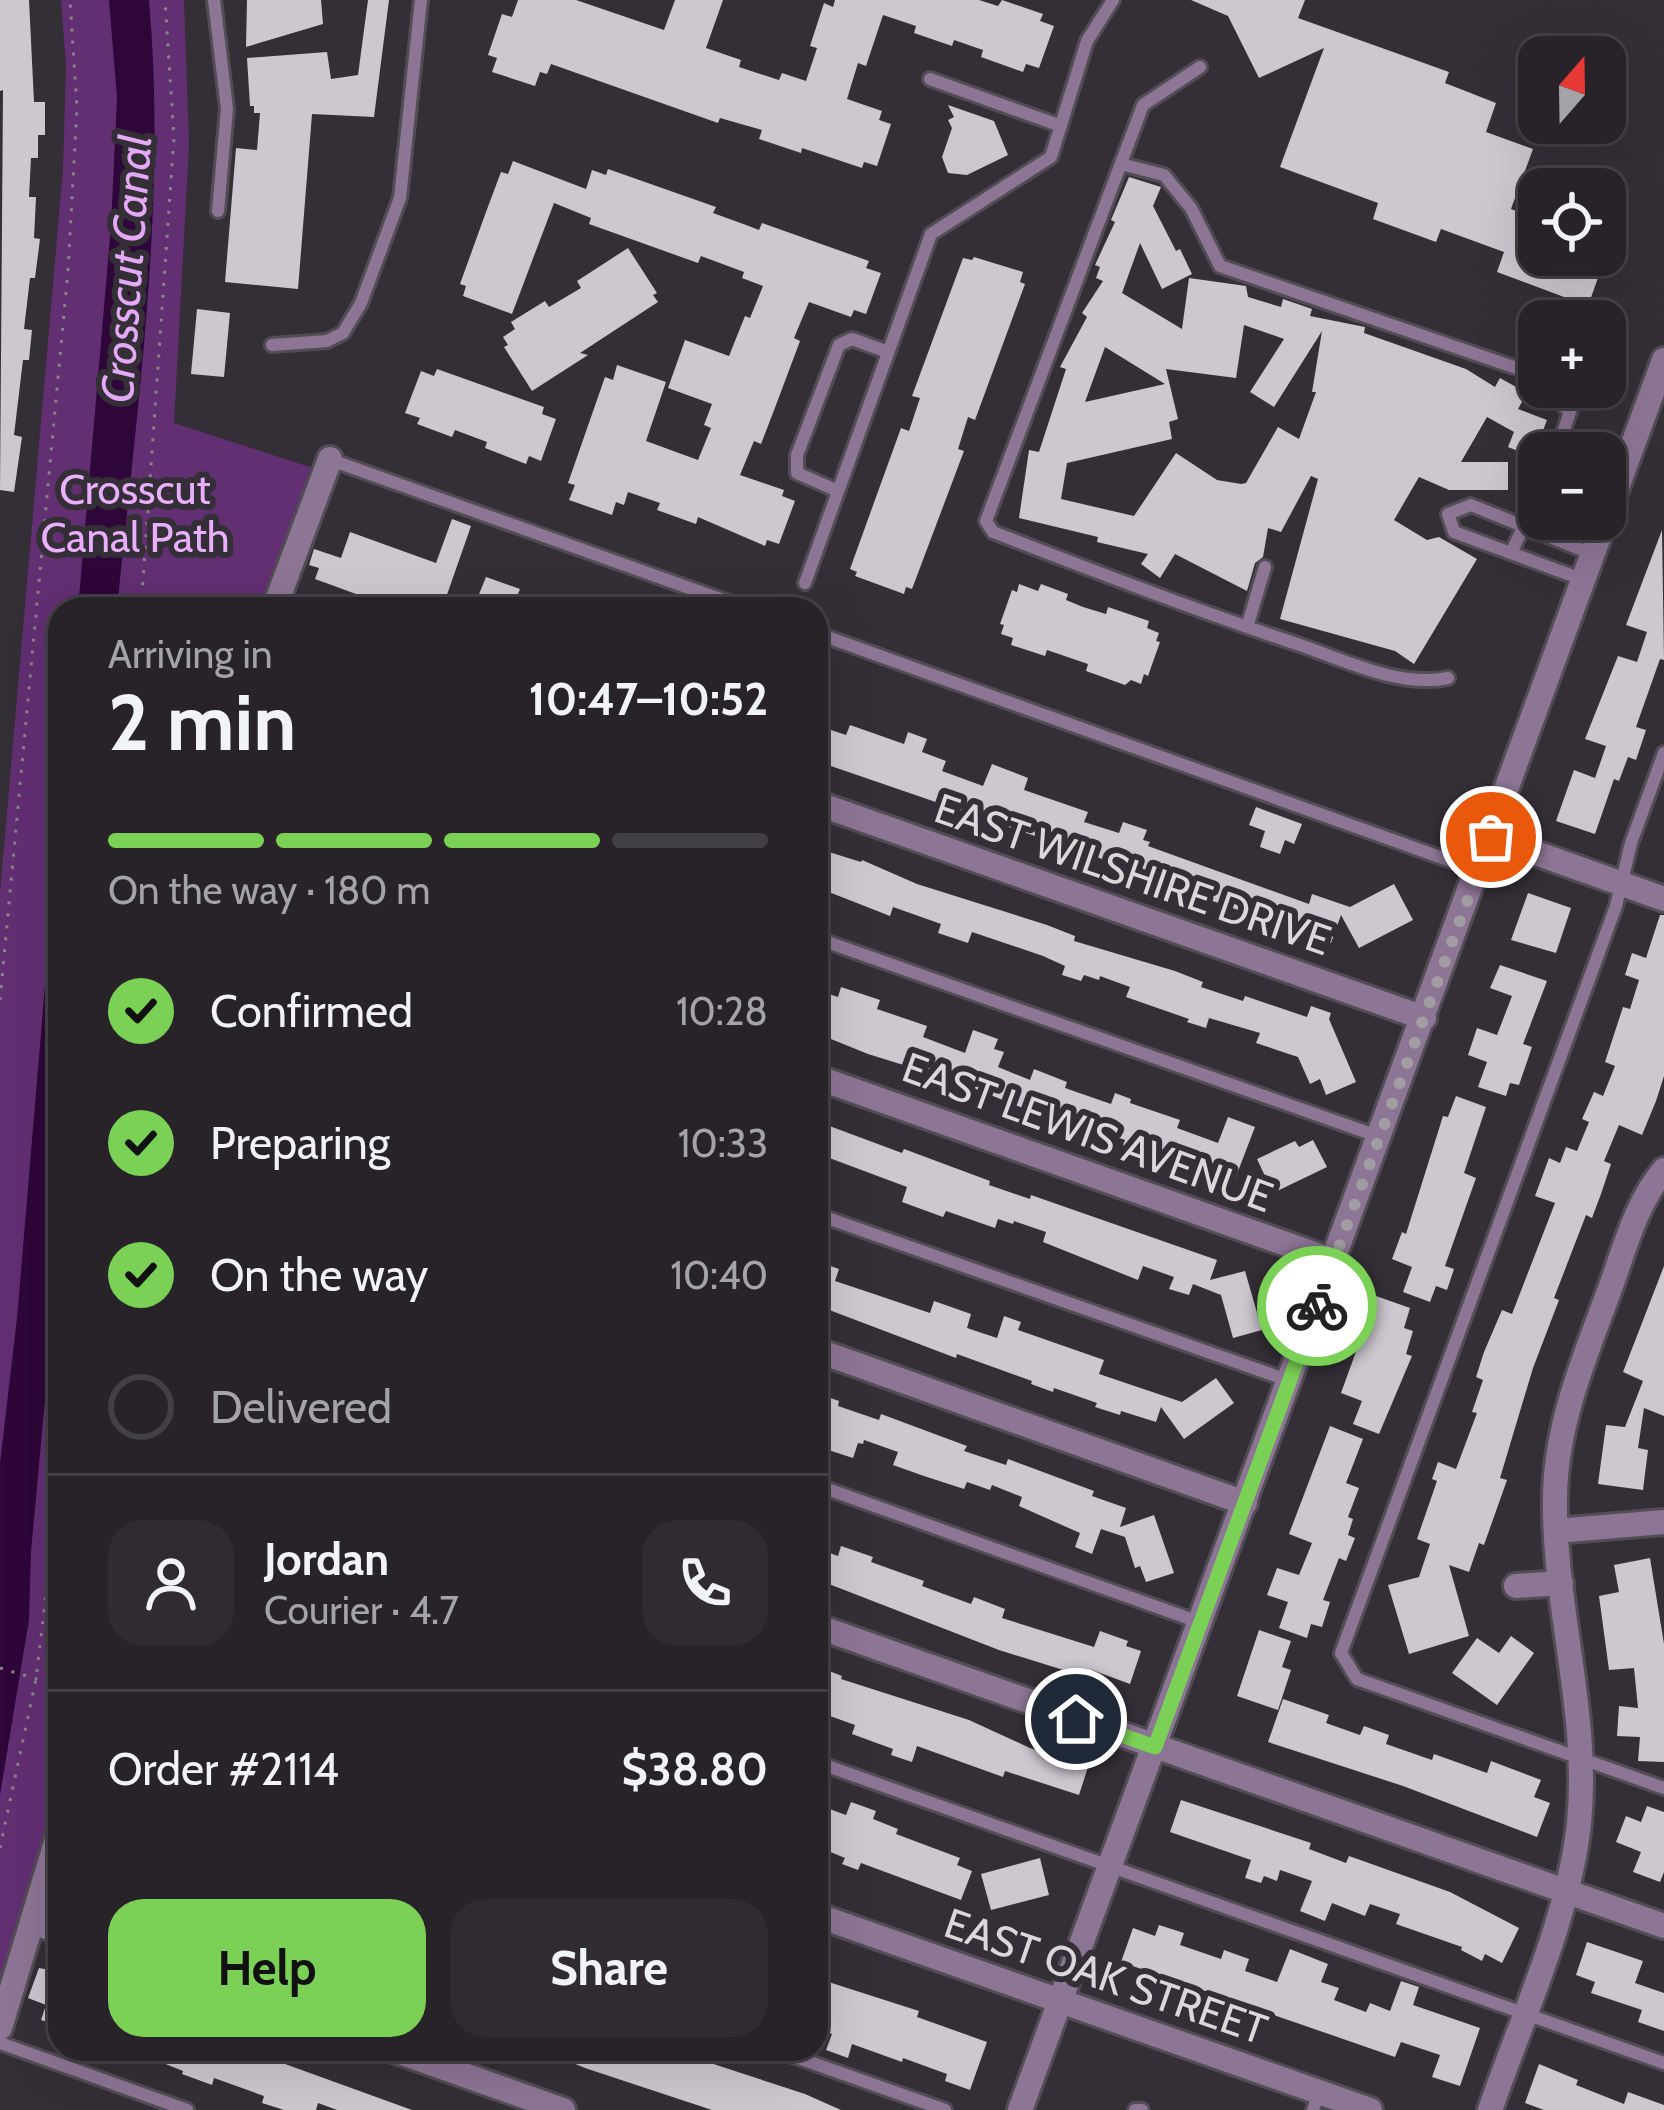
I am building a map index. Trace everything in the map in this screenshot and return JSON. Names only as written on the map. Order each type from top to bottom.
[{"type":"street","points":[[1020,2110],[1664,360]]},
{"type":"street","points":[[278,597],[330,459]]},
{"type":"street","name":"EAST WILSHIRE DRIVE","points":[[828,807],[1424,1018]]},
{"type":"street","points":[[1491,837],[1664,899]]},
{"type":"street","name":"EAST LEWIS AVENUE","points":[[828,1081],[1334,1261]]},
{"type":"street","points":[[1490,2110],[1564,1892],[1579,1825],[1580,1758],[1556,1531],[1557,1463],[1571,1397],[1637,1215],[1664,1169]]},
{"type":"street","points":[[828,1354],[1245,1503]]},
{"type":"street","points":[[1556,1531],[1664,1522]]},
{"type":"street","points":[[1516,1586],[1561,1583]]},
{"type":"street","points":[[828,1630],[1664,1927]]},
{"type":"street","points":[[0,2028],[48,1870]]},
{"type":"street","name":"EAST OAK STREET","points":[[828,1919],[1061,2001],[1316,2101],[1370,2110]]},
{"type":"street","points":[[33,1922],[48,1928]]},
{"type":"street","points":[[425,2061],[563,2110]]},
{"type":"lane","points":[[214,0],[226,109],[218,211]]},
{"type":"lane","points":[[272,345],[327,341],[343,333],[362,303],[400,198],[421,0]]},
{"type":"lane","points":[[806,583],[931,234],[1051,157],[1087,41],[1113,0]]},
{"type":"lane","points":[[1200,67],[1143,105],[986,521],[993,532],[1247,627],[1381,672],[1426,683],[1448,678]]},
{"type":"lane","points":[[930,79],[1061,126]]},
{"type":"lane","points":[[1121,164],[1164,175],[1191,208],[1220,266],[1518,369]]},
{"type":"lane","points":[[838,491],[797,473],[797,455],[839,345],[852,339],[889,352]]},
{"type":"lane","points":[[330,459],[715,597]]},
{"type":"lane","points":[[1518,523],[1472,505],[1448,514],[1454,532],[1584,580]]},
{"type":"lane","points":[[1510,553],[1518,537]]},
{"type":"lane","points":[[1560,540],[1593,554]]},
{"type":"lane","points":[[1247,627],[1265,567]]},
{"type":"lane","points":[[828,638],[1479,871]]},
{"type":"lane","points":[[1664,753],[1631,843],[1622,885],[1341,1653],[1357,1679],[1664,1788]]},
{"type":"lane","points":[[828,942],[1380,1137]]},
{"type":"lane","points":[[828,1218],[1290,1381]]},
{"type":"lane","points":[[828,1489],[1201,1622]]},
{"type":"lane","points":[[828,1766],[1664,2063]]},
{"type":"lane","points":[[0,2043],[48,2060]]},
{"type":"lane","points":[[50,2061],[187,2110]]},
{"type":"lane","points":[[807,2061],[945,2110]]},
{"type":"path","points":[[0,1000],[68,271],[77,108],[70,0]]},
{"type":"path","points":[[142,597],[173,138],[165,0]]},
{"type":"path","points":[[0,1848],[33,1679],[48,1566]]},
{"type":"path","points":[[0,1668],[48,1683]]},
{"type":"green space","name":"Crosscut Canal Path","points":[[61,0],[184,0],[189,145],[174,423],[313,468],[330,459],[278,597],[48,597],[48,1869],[0,2028],[0,893],[63,169],[66,65]]},
{"type":"water","name":"Crosscut Canal","points":[[109,0],[149,0],[154,76],[152,229],[118,597],[79,597],[111,226],[117,98]]},
{"type":"water","points":[[48,950],[48,1367],[29,1620],[0,1795],[0,1463]]},
{"type":"building","points":[[0,0],[29,0],[34,102],[45,102],[45,135],[38,135],[38,158],[31,158],[29,197],[36,197],[34,238],[40,239],[24,329],[32,330],[29,360],[23,360],[14,435],[22,437],[14,492],[0,490]]},
{"type":"building","points":[[247,0],[321,0],[323,24],[246,47]]},
{"type":"building","points":[[368,0],[389,0],[374,117],[312,114],[298,289],[225,282],[236,148],[257,150],[260,113],[250,106],[247,58],[327,52],[331,79],[358,75]]},
{"type":"building","points":[[518,0],[576,0],[664,30],[675,0],[723,0],[706,48],[741,60],[739,67],[779,80],[782,73],[806,81],[817,48],[810,46],[824,3],[833,7],[835,0],[979,0],[998,6],[1002,0],[1043,14],[1040,21],[1054,26],[1039,68],[1026,64],[1023,72],[981,57],[983,50],[914,33],[916,26],[883,15],[866,66],[858,63],[847,99],[882,111],[879,120],[891,124],[877,166],[864,162],[862,168],[759,139],[762,130],[720,118],[718,123],[551,64],[547,74],[540,72],[535,86],[492,72],[497,58],[488,55],[502,14],[512,17]]},
{"type":"building","points":[[1191,0],[1305,0],[1298,18],[1449,72],[1445,83],[1496,103],[1486,132],[1533,149],[1526,168],[1518,168],[1518,190],[1511,209],[1518,212],[1518,276],[1599,276],[1590,300],[1572,300],[1497,272],[1504,252],[1441,229],[1436,242],[1373,219],[1378,203],[1280,167],[1324,48],[1259,78],[1228,16]]},
{"type":"building","points":[[948,105],[994,121],[1008,155],[967,175],[948,173],[942,157],[952,128],[948,120],[954,117]]},
{"type":"building","points":[[513,161],[586,189],[592,170],[606,175],[608,169],[716,207],[713,213],[759,230],[762,223],[869,261],[866,268],[881,273],[866,314],[854,310],[851,317],[809,302],[794,338],[800,341],[761,444],[754,441],[740,475],[784,490],[782,496],[795,501],[779,544],[767,540],[765,546],[698,517],[696,524],[657,510],[660,503],[628,492],[624,505],[616,502],[612,515],[569,500],[575,485],[568,483],[605,377],[613,380],[617,365],[666,382],[646,441],[698,460],[711,428],[704,425],[712,404],[668,388],[685,340],[729,356],[763,286],[742,278],[744,272],[701,256],[698,263],[589,224],[591,218],[554,203],[512,314],[463,296],[466,286],[460,284],[486,212],[501,172],[508,174]]},
{"type":"building","points":[[1129,177],[1161,187],[1153,206],[1192,274],[1162,289],[1140,243],[1122,293],[1182,329],[1189,278],[1246,286],[1248,297],[1281,307],[1283,299],[1312,309],[1310,316],[1365,327],[1364,333],[1466,369],[1495,387],[1500,378],[1518,388],[1518,409],[1547,420],[1542,432],[1518,432],[1518,451],[1508,447],[1514,432],[1487,417],[1461,462],[1508,462],[1508,490],[1449,490],[1419,477],[1394,520],[1427,540],[1439,537],[1477,559],[1414,664],[1395,651],[1280,619],[1318,479],[1311,476],[1281,532],[1268,528],[1263,557],[1255,563],[1247,591],[1175,554],[1160,578],[1141,564],[1148,554],[1019,518],[1029,450],[1039,452],[1066,369],[1060,367],[1087,317],[1082,313],[1103,281],[1096,278],[1100,267],[1095,265],[1115,222],[1111,220]],"holes":[[[1244,325],[1284,339],[1250,392],[1274,407],[1322,331],[1312,392],[1316,392],[1299,439],[1278,427],[1246,483],[1217,480],[1176,453],[1134,516],[1061,499],[1067,463],[1172,439],[1169,422],[1178,419],[1166,369],[1236,378]],[[1105,347],[1165,384],[1085,402]]]},
{"type":"building","points":[[628,248],[658,302],[532,391],[504,347],[508,345],[503,337],[515,329],[511,322],[545,301],[549,307],[581,288],[577,281]]},
{"type":"building","points":[[963,258],[1023,272],[1020,282],[1025,284],[975,420],[968,417],[958,449],[964,451],[912,589],[906,587],[904,594],[855,576],[857,572],[850,569],[901,428],[909,431],[920,398],[912,396]]},
{"type":"building","points":[[197,309],[230,313],[224,377],[191,374]]},
{"type":"building","points":[[437,369],[544,407],[542,414],[556,419],[541,461],[529,456],[526,464],[455,430],[452,437],[417,424],[420,418],[405,413],[421,371],[434,376]]},
{"type":"building","points":[[452,519],[471,526],[446,597],[364,597],[315,579],[319,568],[309,565],[314,549],[341,558],[350,532],[436,563]]},
{"type":"building","points":[[1662,530],[1664,660],[1660,659],[1636,727],[1646,730],[1636,760],[1628,757],[1619,781],[1614,779],[1595,834],[1556,821],[1574,770],[1595,778],[1606,746],[1585,739],[1618,656],[1637,662],[1647,632],[1626,625]]},
{"type":"building","points":[[486,577],[520,589],[517,597],[478,597]]},
{"type":"building","points":[[1019,584],[1038,591],[1041,584],[1068,594],[1066,600],[1083,607],[1106,614],[1108,607],[1149,621],[1147,628],[1159,633],[1156,641],[1160,642],[1148,676],[1144,674],[1141,684],[1131,680],[1125,685],[1086,671],[1088,664],[1047,650],[1045,656],[1011,645],[1013,638],[1001,634],[1004,625],[1000,624],[1012,590],[1017,592]]},
{"type":"building","points":[[850,725],[904,744],[908,732],[927,739],[922,752],[946,761],[942,771],[983,786],[992,764],[1028,778],[1024,790],[1088,812],[1084,822],[1119,833],[1123,822],[1147,830],[1143,840],[1150,842],[1148,846],[1309,904],[1312,894],[1350,907],[1394,884],[1413,920],[1359,948],[1341,915],[1331,943],[828,765],[828,729],[846,735]]},
{"type":"building","points":[[1256,807],[1302,824],[1294,844],[1285,840],[1280,854],[1260,847],[1265,831],[1249,825]]},
{"type":"building","points":[[828,852],[1047,925],[1075,936],[1074,941],[1175,971],[1203,982],[1201,987],[1243,1001],[1245,996],[1307,1017],[1311,1006],[1331,1013],[1329,1019],[1356,1082],[1326,1095],[1320,1079],[1310,1084],[1298,1057],[1256,1043],[1260,1033],[1209,1018],[1206,1028],[1187,1022],[1189,1019],[1126,997],[1130,987],[1100,976],[1099,980],[1084,975],[1081,981],[1062,975],[1065,966],[1043,956],[972,932],[968,943],[938,933],[941,924],[893,907],[890,916],[828,892]]},
{"type":"building","points":[[1528,893],[1571,908],[1556,953],[1511,940]]},
{"type":"building","points":[[1660,915],[1664,915],[1664,1076],[1656,1101],[1642,1135],[1619,1125],[1604,1161],[1611,1164],[1592,1218],[1586,1215],[1554,1298],[1559,1300],[1533,1368],[1500,1478],[1507,1480],[1484,1545],[1479,1543],[1469,1572],[1449,1565],[1469,1636],[1409,1654],[1388,1585],[1419,1577],[1430,1544],[1417,1539],[1437,1481],[1432,1479],[1438,1462],[1456,1469],[1477,1413],[1472,1412],[1483,1380],[1476,1377],[1484,1352],[1502,1310],[1512,1314],[1555,1203],[1535,1196],[1549,1158],[1560,1163],[1566,1147],[1577,1151],[1589,1122],[1582,1119],[1594,1092],[1603,1096],[1615,1066],[1605,1062],[1623,1007],[1630,1009],[1639,980],[1625,975],[1632,953],[1646,958]]},
{"type":"building","points":[[1500,965],[1547,981],[1523,1044],[1532,1047],[1519,1085],[1510,1083],[1506,1096],[1478,1087],[1487,1062],[1468,1055],[1477,1028],[1497,1035],[1512,996],[1490,988]]},
{"type":"building","points":[[841,987],[880,1000],[877,1009],[927,1026],[923,1037],[965,1053],[973,1030],[998,1039],[994,1049],[1004,1052],[998,1067],[1030,1080],[1034,1069],[1067,1082],[1065,1088],[1111,1104],[1115,1093],[1180,1120],[1177,1128],[1218,1143],[1228,1117],[1255,1127],[1235,1179],[1183,1160],[1181,1165],[1123,1145],[1125,1140],[1054,1115],[1052,1120],[927,1069],[828,1038],[828,994],[838,997]]},
{"type":"building","points":[[1456,1096],[1486,1107],[1464,1173],[1476,1178],[1445,1266],[1454,1269],[1447,1290],[1436,1286],[1430,1302],[1403,1292],[1412,1267],[1392,1259],[1402,1232],[1406,1234],[1443,1116],[1448,1117]]},
{"type":"building","points":[[828,1125],[902,1153],[904,1149],[990,1181],[989,1185],[1030,1199],[1031,1195],[1217,1260],[1210,1280],[1245,1271],[1262,1330],[1233,1338],[1221,1295],[1193,1284],[1189,1295],[1169,1289],[1174,1277],[1143,1266],[1138,1280],[1043,1242],[1046,1232],[1014,1221],[998,1219],[995,1228],[946,1211],[943,1217],[902,1202],[907,1187],[828,1157]]},
{"type":"building","points":[[1313,1140],[1327,1167],[1273,1193],[1257,1159],[1295,1141],[1299,1147]]},
{"type":"building","points":[[828,1265],[839,1269],[835,1281],[930,1313],[934,1301],[971,1314],[967,1328],[997,1338],[1004,1316],[1021,1322],[1018,1330],[1104,1360],[1099,1374],[1182,1402],[1216,1378],[1234,1403],[1184,1439],[1161,1407],[1156,1422],[1121,1411],[1120,1415],[957,1354],[956,1358],[828,1310]]},
{"type":"building","points":[[1664,1266],[1664,1416],[1644,1408],[1638,1448],[1648,1450],[1643,1490],[1598,1484],[1606,1425],[1625,1427],[1643,1381],[1623,1372]]},
{"type":"building","points":[[1376,1296],[1410,1308],[1404,1328],[1413,1331],[1406,1354],[1412,1356],[1379,1434],[1353,1424],[1362,1401],[1341,1393]]},
{"type":"building","points":[[828,1397],[839,1401],[838,1406],[879,1420],[881,1414],[967,1446],[964,1451],[1006,1465],[1008,1459],[1094,1491],[1092,1496],[1126,1508],[1120,1527],[1154,1515],[1174,1573],[1146,1582],[1140,1566],[1135,1568],[1125,1537],[1101,1529],[1092,1554],[1075,1547],[1080,1533],[1019,1506],[1022,1497],[992,1485],[990,1490],[967,1482],[964,1489],[924,1476],[893,1465],[898,1452],[864,1440],[853,1458],[828,1450]]},
{"type":"building","points":[[1330,1426],[1363,1439],[1346,1483],[1359,1488],[1348,1517],[1353,1519],[1348,1535],[1355,1538],[1346,1561],[1339,1558],[1323,1600],[1330,1602],[1322,1627],[1311,1624],[1307,1638],[1279,1628],[1288,1602],[1267,1595],[1277,1568],[1299,1575],[1312,1543],[1289,1534]]},
{"type":"building","points":[[841,1546],[873,1557],[871,1562],[924,1581],[922,1586],[971,1604],[974,1597],[1005,1609],[1002,1618],[1094,1647],[1100,1631],[1128,1641],[1126,1646],[1141,1651],[1130,1684],[1092,1670],[1089,1678],[999,1650],[828,1584],[828,1552],[838,1556]]},
{"type":"building","points":[[1650,1558],[1664,1644],[1664,1762],[1638,1761],[1640,1737],[1617,1736],[1619,1706],[1638,1708],[1634,1668],[1609,1670],[1599,1596],[1619,1592],[1614,1565]]},
{"type":"building","points":[[1259,1630],[1291,1641],[1282,1667],[1291,1670],[1278,1710],[1237,1696]]},
{"type":"building","points":[[1511,1636],[1534,1653],[1497,1705],[1452,1673],[1477,1638],[1499,1653]]},
{"type":"building","points":[[828,1671],[1088,1767],[1079,1795],[1005,1771],[1003,1777],[917,1746],[912,1762],[891,1755],[893,1749],[852,1734],[855,1725],[828,1715]]},
{"type":"building","points":[[1283,1699],[1329,1715],[1326,1723],[1360,1735],[1364,1726],[1389,1735],[1386,1744],[1432,1760],[1434,1754],[1487,1773],[1491,1761],[1541,1780],[1534,1797],[1550,1803],[1537,1837],[1268,1742]]},
{"type":"building","points":[[1181,1800],[1311,1843],[1309,1849],[1346,1863],[1349,1856],[1450,1892],[1519,1928],[1502,1963],[1485,1954],[1482,1961],[1462,1947],[1396,1924],[1400,1914],[1370,1904],[1365,1916],[1332,1903],[1325,1921],[1300,1911],[1312,1881],[1280,1870],[1277,1881],[1264,1876],[1261,1883],[1245,1878],[1251,1860],[1170,1832]]},
{"type":"building","points":[[851,1802],[876,1811],[873,1819],[898,1829],[896,1834],[960,1858],[957,1865],[972,1871],[961,1900],[861,1863],[858,1870],[842,1864],[845,1858],[828,1851],[828,1808],[846,1815]]},
{"type":"building","points":[[1647,1806],[1664,1812],[1660,1882],[1633,1872],[1641,1852],[1616,1842],[1626,1816],[1641,1822]]},
{"type":"building","points":[[1040,1858],[1049,1895],[991,1910],[981,1874]]},
{"type":"building","points":[[1159,1925],[1184,1933],[1180,1945],[1221,1959],[1224,1950],[1249,1959],[1245,1971],[1277,1982],[1290,1949],[1328,1964],[1321,1982],[1339,1988],[1334,2000],[1366,2012],[1370,2003],[1390,2011],[1401,1981],[1419,1987],[1413,2005],[1480,2028],[1460,2086],[1432,2077],[1440,2055],[1401,2042],[1395,2057],[1121,1962],[1133,1928],[1155,1936]]},
{"type":"building","points":[[1587,1942],[1643,1961],[1635,1983],[1664,1993],[1664,2031],[1638,2022],[1642,2010],[1591,1993],[1595,1982],[1576,1975]]},
{"type":"building","points":[[39,1968],[48,1970],[48,2022],[41,2020],[46,2005],[28,1998]]},
{"type":"building","points":[[828,1982],[919,2011],[917,2017],[987,2042],[970,2090],[945,2081],[947,2074],[903,2058],[902,2062],[852,2044],[848,2058],[828,2051],[832,2034],[828,2032]]},
{"type":"building","points":[[158,2061],[277,2061],[412,2110],[337,2110],[318,2103],[316,2110],[284,2110],[262,2103],[264,2096],[214,2078],[212,2085]]},
{"type":"building","points":[[568,2061],[704,2061],[841,2110],[712,2110]]},
{"type":"building","points":[[1539,2064],[1624,2104],[1628,2092],[1664,2105],[1664,2110],[1544,2110],[1525,2103]]},
{"type":"way so far","points":[[1317,1306],[1491,837]]},
{"type":"route","points":[[1076,1719],[1155,1747],[1317,1306]]}]
